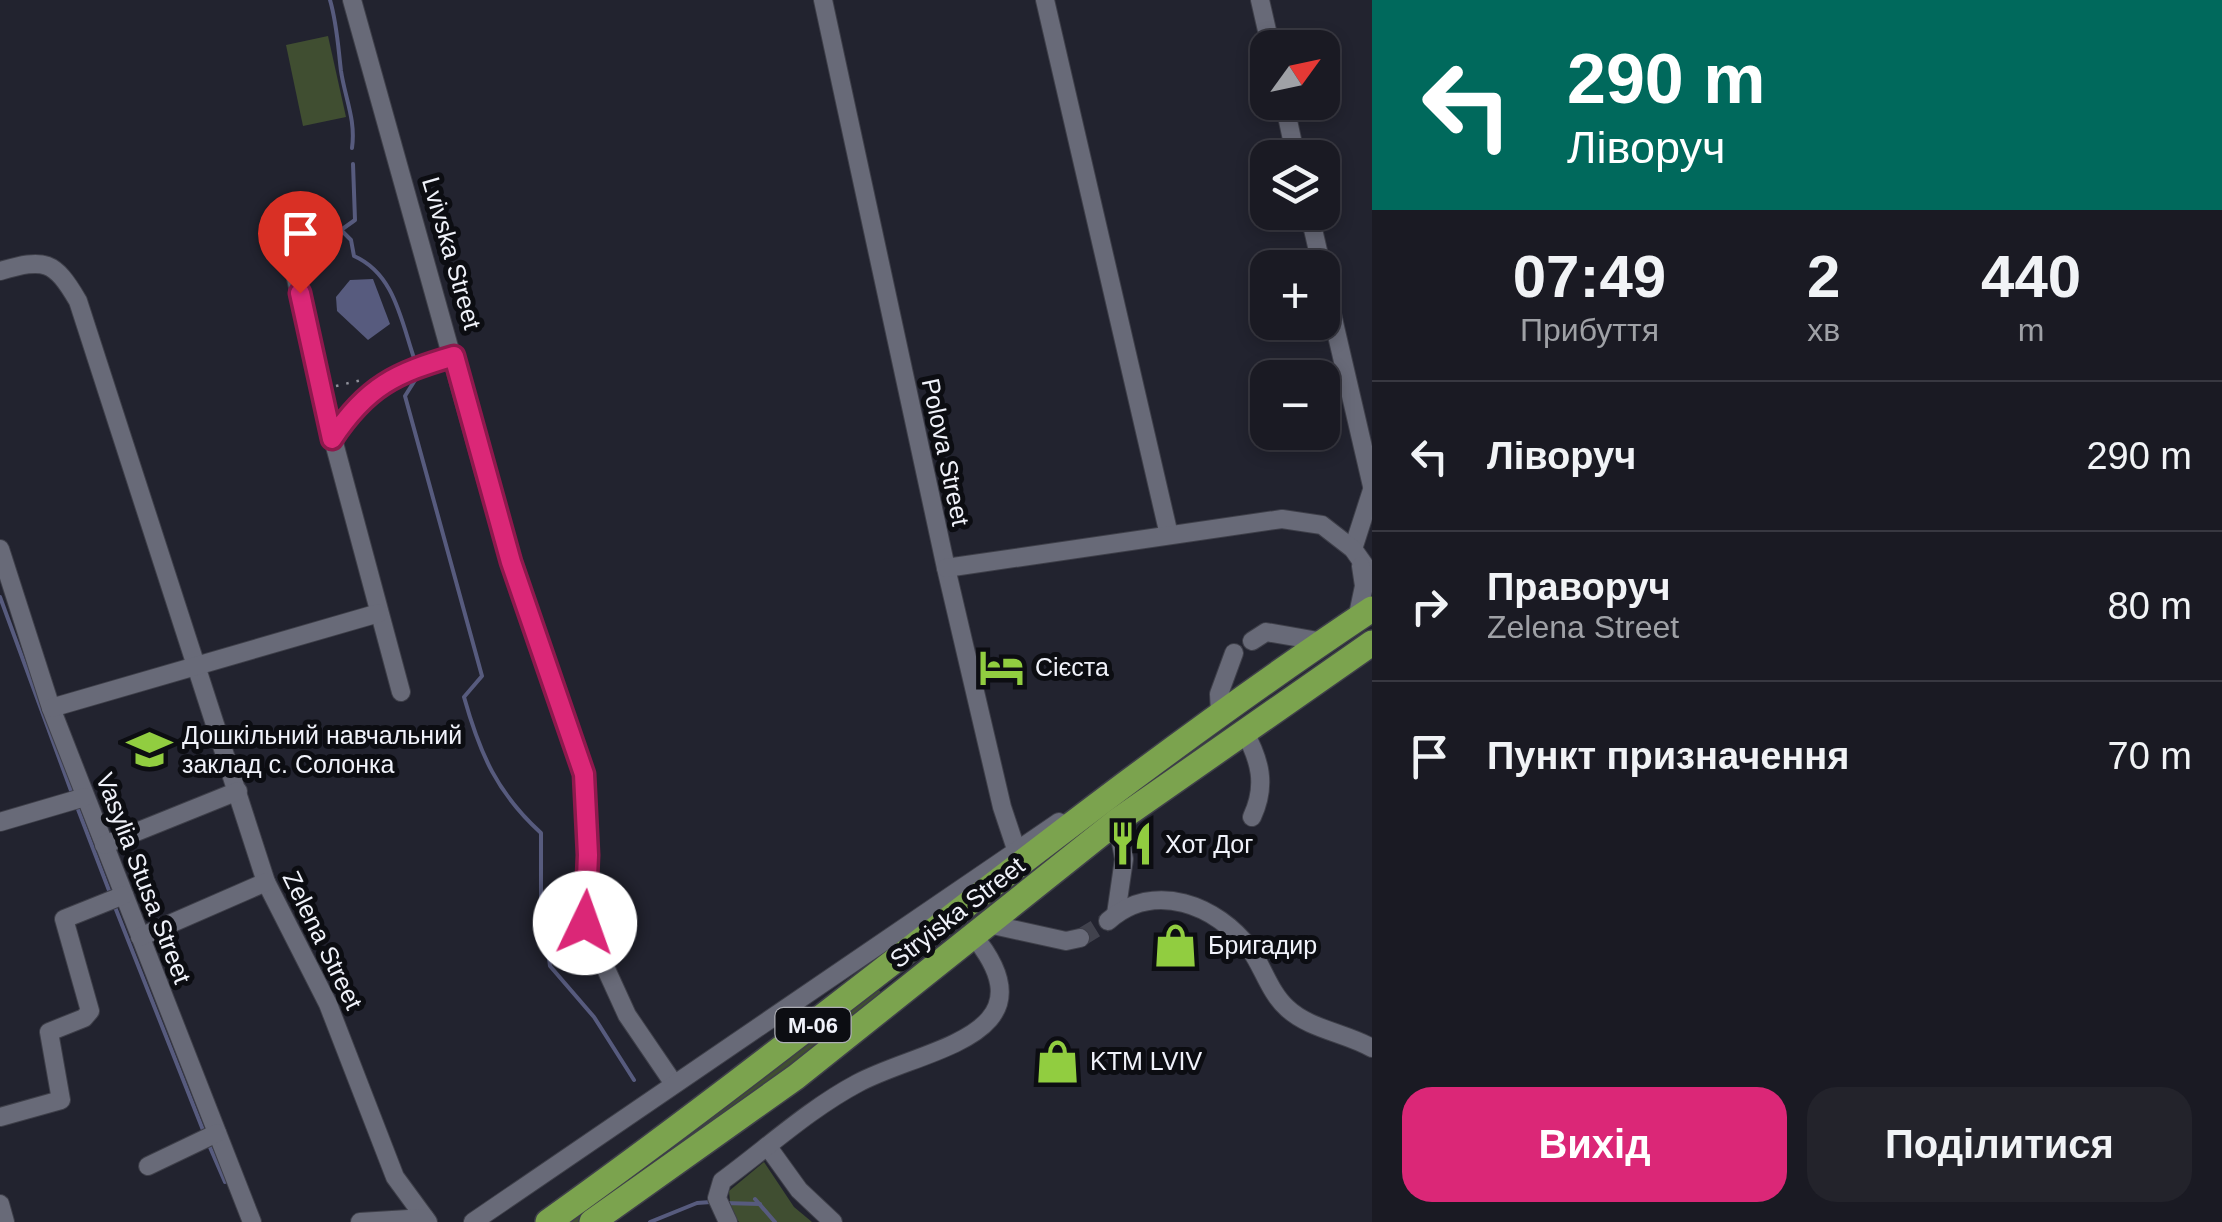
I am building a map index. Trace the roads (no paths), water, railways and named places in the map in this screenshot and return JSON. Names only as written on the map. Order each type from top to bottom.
[{"type":"highway","name":"Stryiska Street","points":[[548,1222],[778,1054],[1220,713],[1365,614]]},
{"type":"highway","name":"Stryiska Street","points":[[592,1222],[796,1077],[978,928],[1117,821],[1372,643]]},
{"type":"street","name":"Lvivska Street","points":[[352,0],[516,578],[584,774],[588,855],[585,923],[627,1014],[674,1084]]},
{"type":"street","name":"Polova Street","points":[[823,0],[946,568],[1016,849]]},
{"type":"street","points":[[1044,0],[1169,534]]},
{"type":"street","points":[[1260,0],[1267,30]]},
{"type":"street","points":[[292,260],[332,439],[401,692]]},
{"type":"street","name":"Zelena Street","points":[[0,271],[42,263],[56,269],[78,301],[200,667],[266,882],[328,1004],[395,1176],[427,1220]]},
{"type":"street","points":[[1338,340],[1372,488],[1364,560],[1365,614]]},
{"type":"street","points":[[332,439],[360,404],[398,372],[454,356]]},
{"type":"street","points":[[946,568],[1282,519],[1322,525],[1364,560]]},
{"type":"street","name":"Vasylia Stusa Street","points":[[0,549],[51,708],[252,1222]]},
{"type":"street","points":[[51,708],[380,613]]},
{"type":"street","points":[[1252,641],[1266,632],[1324,642]]},
{"type":"street","points":[[1220,713],[1219,694],[1234,653]]},
{"type":"street","points":[[1244,730],[1261,774],[1261,799],[1252,817]]},
{"type":"street","points":[[104,846],[238,792]]},
{"type":"street","points":[[0,822],[85,797]]},
{"type":"street","points":[[1117,821],[1124,859],[1112,918],[1154,900],[1178,899],[1208,912],[1235,931],[1287,1008],[1372,1048]]},
{"type":"street","points":[[473,1222],[1053,824],[1074,822]]},
{"type":"street","points":[[140,937],[266,882]]},
{"type":"street","points":[[0,1117],[61,1100],[49,1032],[90,1011],[64,919],[124,895]]},
{"type":"street","points":[[978,928],[1066,941],[1080,938]]},
{"type":"street","points":[[728,1222],[717,1198],[722,1182],[824,1103],[862,1081],[975,1034],[1000,1000],[998,972],[978,928]]},
{"type":"street","points":[[148,1166],[217,1133]]},
{"type":"street","points":[[768,1147],[799,1190],[833,1222]]},
{"type":"street","points":[[0,1204],[5,1222]]},
{"type":"street","points":[[360,1222],[427,1220]]},
{"type":"water","points":[[373,279],[390,324],[368,340],[337,311],[336,297],[350,280]]},
{"type":"waterway","points":[[330,0],[351,118],[352,148]]},
{"type":"waterway","points":[[353,164],[355,220],[341,230],[351,240],[354,256],[379,274],[388,287],[415,361]]},
{"type":"waterway","points":[[417,377],[405,396],[482,676],[464,697],[470,718],[492,771],[513,803],[541,833],[541,900],[550,966],[594,1017],[634,1080]]},
{"type":"waterway","points":[[0,597],[73,796]]},
{"type":"waterway","points":[[76,804],[110,893]]},
{"type":"waterway","points":[[115,907],[203,1130]]},
{"type":"waterway","points":[[209,1145],[225,1182]]},
{"type":"waterway","points":[[755,1199],[775,1222]]},
{"type":"waterway","points":[[650,1222],[697,1203],[711,1202]]},
{"type":"waterway","points":[[724,1203],[760,1204]]},
{"type":"tunnel","points":[[1080,938],[1108,921]]},
{"type":"place","name":"Сієста","points":[[1002,667]]},
{"type":"place","name":"Дошкільний навчальний заклад с. Солонка","points":[[149,749]]},
{"type":"place","name":"Хот Дог","points":[[1132,844]]},
{"type":"place","name":"Бригадир","points":[[1175,945]]},
{"type":"place","name":"KTM LVIV","points":[[1057,1061]]}]
